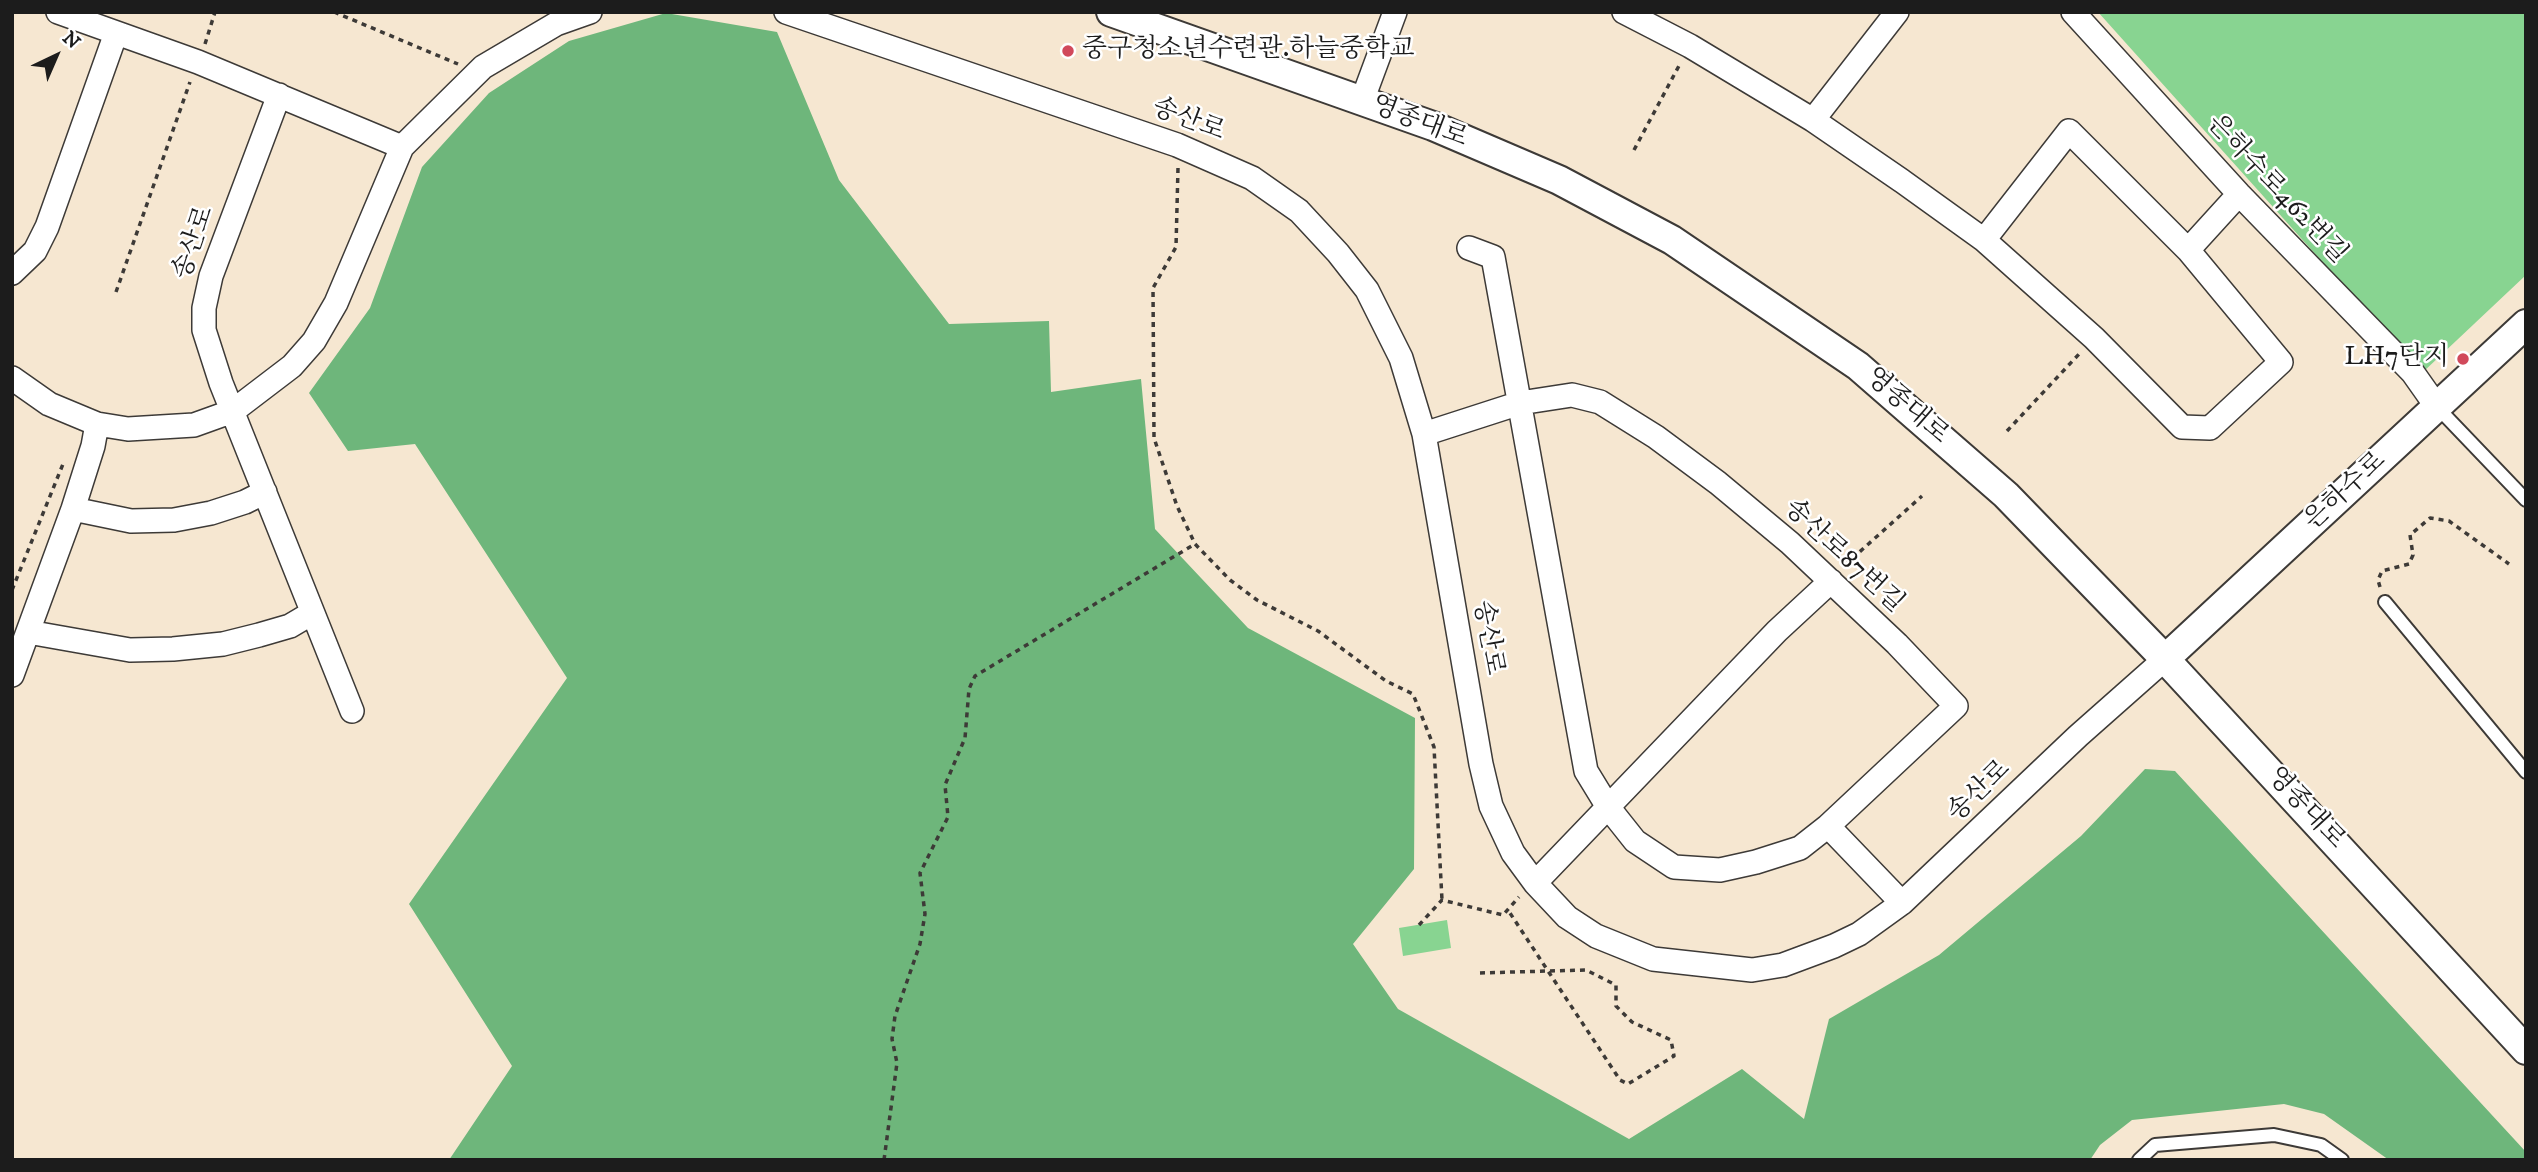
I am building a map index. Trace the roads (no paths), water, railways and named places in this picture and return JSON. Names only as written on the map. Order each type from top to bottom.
[{"type":"street","points":[[58,12],[279,95],[402,147]]},
{"type":"street","points":[[12,378],[49,404],[97,424],[128,429],[163,429],[194,425],[233,411],[292,366],[314,341],[336,303],[402,147],[483,67],[556,24],[590,12]]},
{"type":"street","name":"송산로","points":[[786,12],[1177,145],[1252,178],[1299,211],[1338,253],[1367,290],[1401,358],[1424,435],[1481,764],[1491,806],[1529,888],[1567,917],[1607,940],[1653,958],[1752,970],[1783,965],[1859,934],[1902,903],[2078,736],[2165,659]]},
{"type":"street","name":"영종대로","points":[[1111,12],[1433,126],[1559,180],[1672,240],[1858,366],[2006,495],[2165,659],[2526,1050]]},
{"type":"street","points":[[1362,101],[1395,12]]},
{"type":"street","points":[[1623,12],[1690,46],[1813,120],[1984,240],[2094,338],[2182,426],[2210,428],[2281,362],[2188,250],[2069,131],[1984,240]]},
{"type":"street","points":[[1813,120],[1898,12]]},
{"type":"street","name":"은하수로462번길","points":[[2073,12],[2239,194],[2413,373],[2437,407]]},
{"type":"street","points":[[12,273],[35,251],[47,227],[116,33]]},
{"type":"street","name":"송산로","points":[[279,95],[211,276],[204,308],[204,330],[210,354],[352,711]]},
{"type":"street","points":[[2188,250],[2239,194]]},
{"type":"street","points":[[1469,248],[1493,257],[1586,771],[1608,807],[1636,841],[1674,867],[1720,870],[1756,862],[1800,848],[1828,825],[1902,903]]},
{"type":"street","name":"은하수로","points":[[2165,659],[2526,324]]},
{"type":"street","name":"송산로87번길","points":[[1424,435],[1520,403],[1572,395],[1600,402],[1656,437],[1835,576],[1956,706],[1828,825]]},
{"type":"street","points":[[12,675],[74,509],[97,424]]},
{"type":"street","points":[[74,509],[131,521],[174,520],[211,513],[265,492]]},
{"type":"street","points":[[1529,888],[1777,631],[1835,576]]},
{"type":"street","points":[[29,632],[130,650],[173,649],[247,638],[290,626],[312,613]]},
{"type":"lane","points":[[2437,407],[2526,500]]},
{"type":"lane","points":[[2385,602],[2526,772]]},
{"type":"lane","points":[[2139,1160],[2155,1145],[2274,1135],[2321,1145],[2342,1160]]},
{"type":"place","name":"중구청소년수련관.하늘중학교","points":[[1068,51]]},
{"type":"place","name":"LH7단지","points":[[2463,359]]}]
